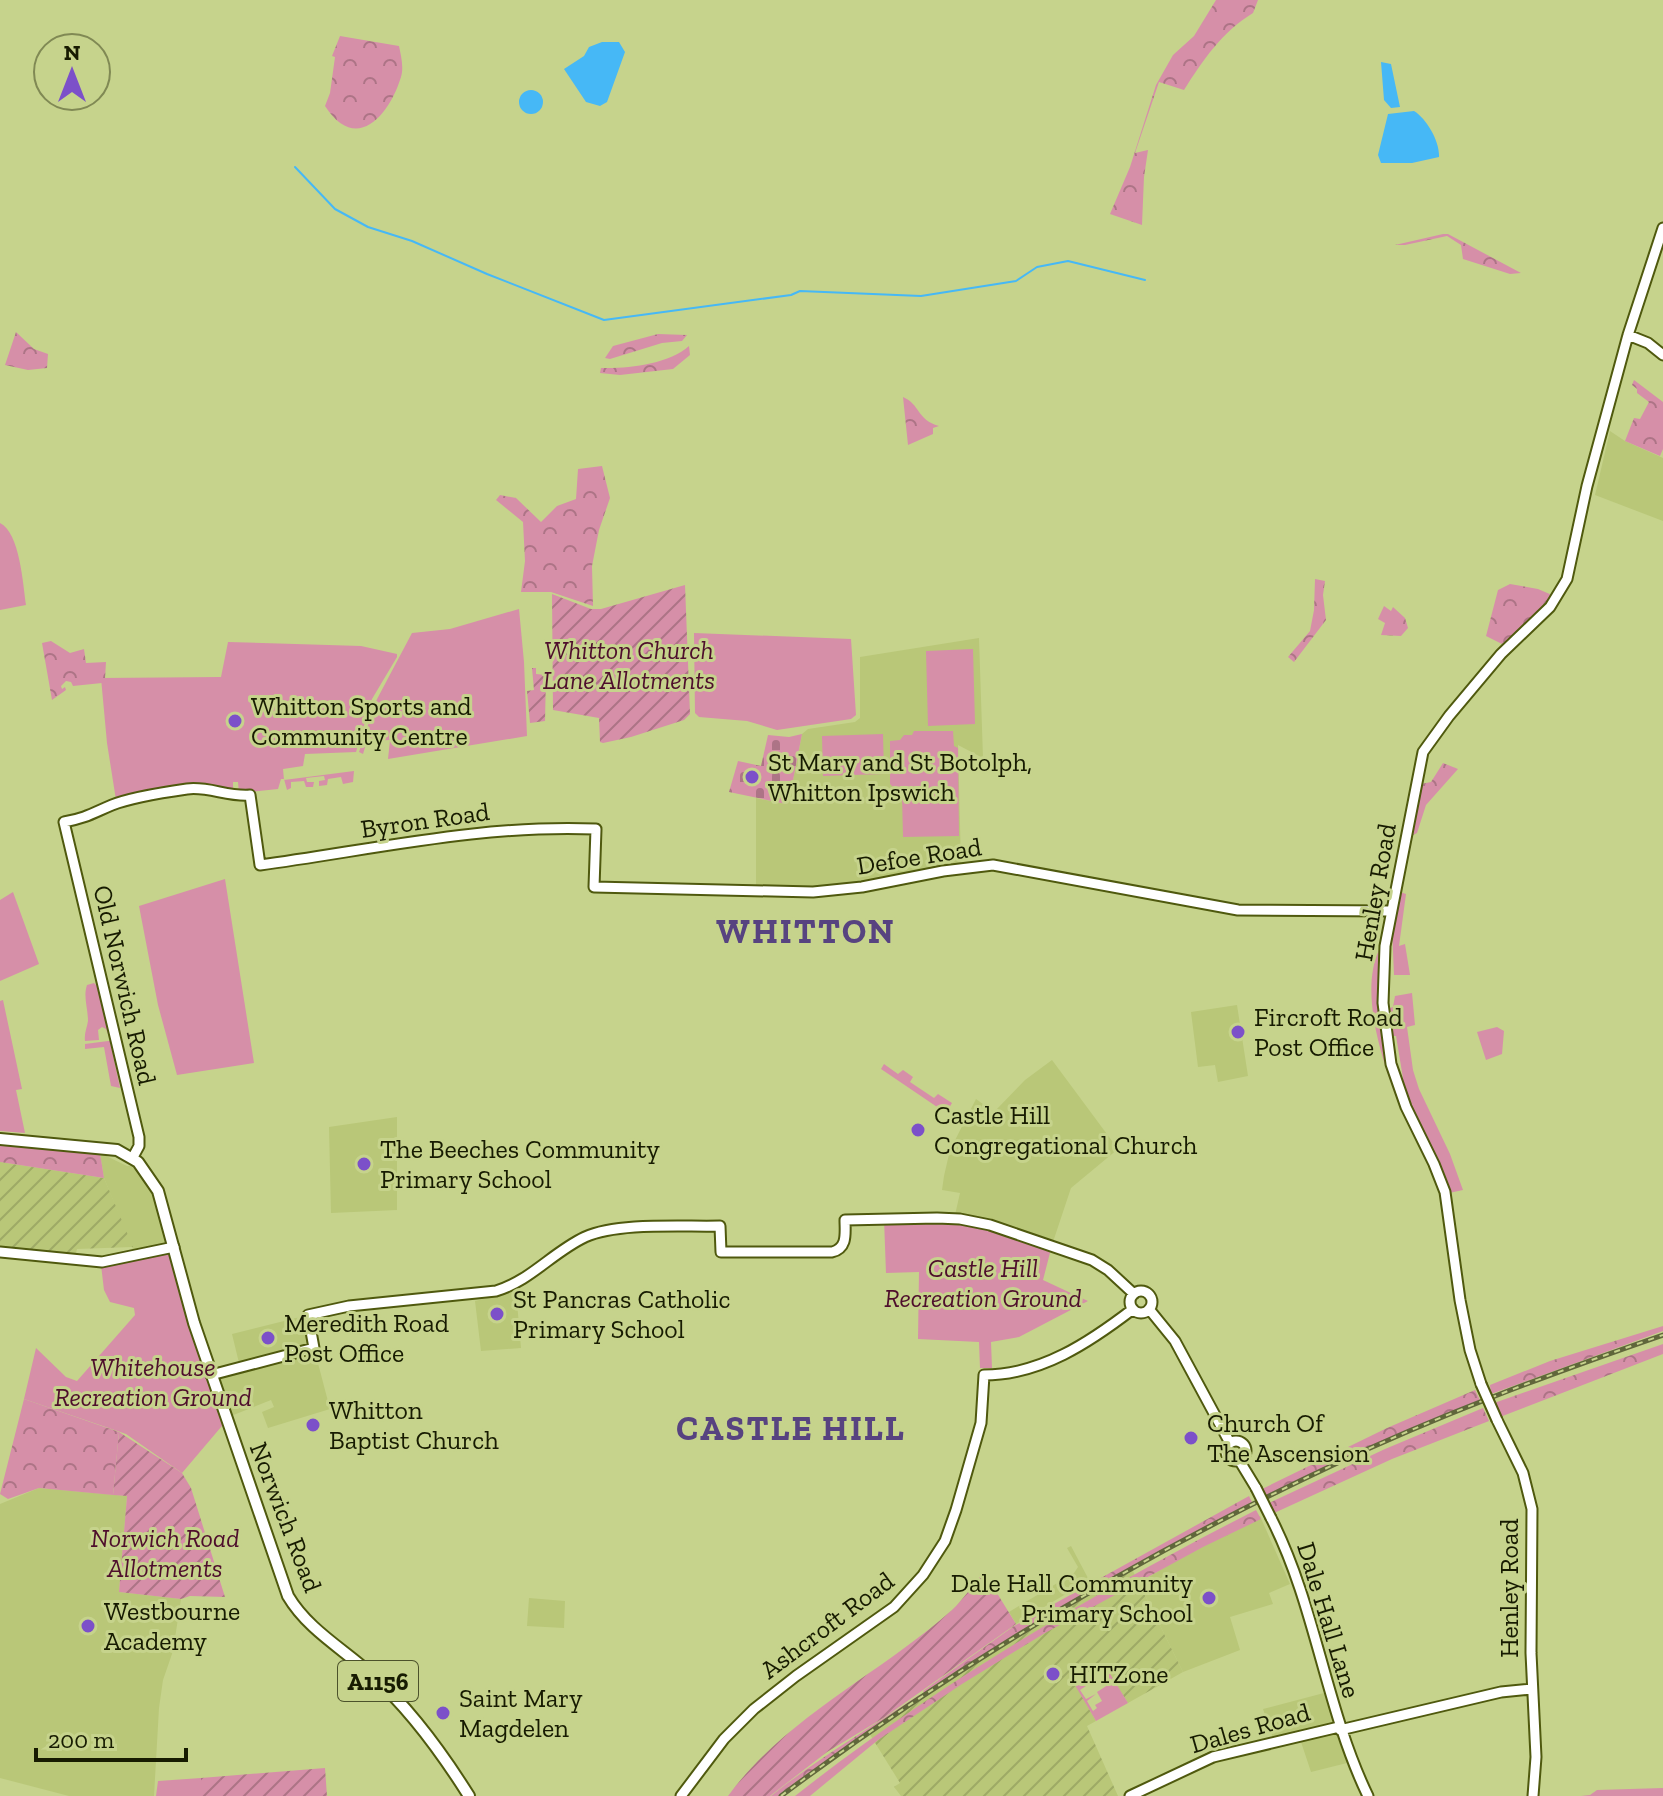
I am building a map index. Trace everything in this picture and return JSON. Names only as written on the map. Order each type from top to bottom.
[{"type":"main road","points":[[0,1139],[106,1148],[133,1157]]},
{"type":"main road","name":"Norwich Road","points":[[133,1157],[157,1188],[194,1323],[290,1600],[308,1622],[391,1694],[432,1742],[469,1796]]},
{"type":"street","name":"Henley Road","points":[[1533,1796],[1536,1757],[1532,1689],[1532,1509],[1526,1482],[1481,1384],[1463,1316],[1445,1192],[1406,1107],[1388,1050],[1382,987],[1385,946],[1418,766],[1424,749],[1501,654],[1550,607],[1567,579],[1587,486],[1628,335],[1663,228]]},
{"type":"street","points":[[1628,335],[1648,343],[1663,355]]},
{"type":"street","name":"Old Norwich Road","points":[[133,1157],[139,1146],[139,1137],[64,822],[93,815],[115,804],[189,789],[232,796],[250,795],[260,865]]},
{"type":"street","name":"Byron Road","points":[[260,865],[498,831],[596,829],[594,887]]},
{"type":"street","name":"Defoe Road","points":[[594,887],[822,892],[993,865],[1238,910],[1391,911]]},
{"type":"street","points":[[211,1375],[314,1348],[308,1315],[349,1306],[496,1291],[515,1284],[579,1240],[601,1232],[720,1226],[721,1252],[832,1252],[841,1249],[845,1240],[845,1220],[937,1218],[990,1225],[1092,1260],[1111,1272],[1134,1294]]},
{"type":"street","points":[[0,1252],[102,1262],[174,1247]]},
{"type":"street","points":[[1139,1291],[1148,1294],[1151,1301],[1149,1309],[1141,1312],[1133,1309],[1130,1301],[1134,1294],[1139,1291]]},
{"type":"street","name":"Ashcroft Road","points":[[681,1796],[724,1739],[754,1709],[894,1607],[923,1575],[945,1541],[961,1493],[983,1414],[984,1375],[1020,1371],[1067,1352],[1096,1337],[1133,1309]]},
{"type":"street","name":"Dale Hall Lane","points":[[1149,1309],[1175,1341],[1230,1443],[1227,1456],[1234,1461],[1239,1460],[1271,1518],[1296,1574],[1340,1728],[1368,1796]]},
{"type":"street","name":"Dales Road","points":[[1130,1796],[1213,1757],[1501,1692],[1532,1689]]},
{"type":"shaded area","points":[[1610,431],[1663,458],[1663,521],[1595,495]]},
{"type":"shaded area","points":[[979,638],[983,758],[958,745],[961,864],[855,884],[756,889],[756,798],[785,804],[789,801],[802,734],[808,729],[855,722],[860,718],[860,657]]},
{"type":"shaded area","points":[[1237,1005],[1248,1076],[1218,1082],[1215,1065],[1198,1067],[1191,1012]]},
{"type":"shaded area","points":[[1052,1060],[1118,1149],[1071,1188],[1053,1242],[955,1215],[960,1193],[942,1190],[944,1176],[950,1150],[976,1099],[994,1112],[1025,1080]]},
{"type":"shaded area","name":"The Beeches Community Primary School","points":[[397,1117],[397,1210],[331,1213],[329,1127]]},
{"type":"shaded area","points":[[100,1153],[127,1166],[142,1166],[151,1177],[174,1247],[136,1257],[104,1178]]},
{"type":"shaded area","points":[[0,1162],[104,1178],[133,1247],[77,1249],[74,1261],[0,1252]]},
{"type":"shaded area","name":"St Pancras Catholic Primary School","points":[[516,1291],[521,1348],[481,1351],[475,1301]]},
{"type":"shaded area","points":[[308,1315],[330,1409],[268,1428],[262,1412],[274,1407],[271,1400],[226,1418],[211,1375],[240,1367],[232,1334]]},
{"type":"shaded area","name":"Westbourne Academy","points":[[39,1488],[127,1496],[119,1592],[181,1599],[173,1651],[163,1680],[159,1708],[154,1796],[69,1796],[0,1778],[0,1504]]},
{"type":"shaded area","name":"Dale Hall Community Primary School","points":[[1260,1516],[1290,1584],[1269,1593],[1273,1604],[1230,1617],[1240,1650],[1183,1672],[1139,1583],[1206,1542]]},
{"type":"shaded area","points":[[1071,1546],[1089,1580],[1016,1624],[1009,1612],[1074,1573],[1078,1567],[1067,1548]]},
{"type":"shaded area","points":[[1132,1569],[1183,1672],[1128,1703],[1103,1664],[1073,1680],[1096,1721],[1087,1726],[1118,1796],[901,1796],[894,1787],[900,1783],[869,1733],[963,1670]]},
{"type":"shaded area","points":[[529,1598],[565,1601],[564,1628],[527,1626]]},
{"type":"shaded area","points":[[1324,1693],[1347,1763],[1311,1772],[1298,1733],[1273,1739],[1263,1709]]},
{"type":"green space","points":[[1216,0],[1258,0],[1253,13],[1223,38],[1184,90],[1159,82],[1135,153],[1148,150],[1142,225],[1110,214],[1130,167],[1156,85],[1173,55],[1194,36]]},
{"type":"green space","points":[[340,36],[399,46],[402,69],[396,91],[380,116],[360,128],[348,127],[325,106],[330,93],[335,57],[332,56]]},
{"type":"green space","points":[[1448,234],[1521,273],[1510,274],[1463,259],[1461,245],[1447,236],[1395,245]]},
{"type":"green space","points":[[16,332],[34,349],[48,354],[47,368],[28,370],[5,365]]},
{"type":"green space","points":[[658,334],[687,335],[682,341],[605,358],[613,346]]},
{"type":"green space","points":[[689,346],[690,355],[673,369],[620,375],[600,373],[601,368],[623,368],[659,361]]},
{"type":"green space","points":[[1634,380],[1663,402],[1663,449],[1660,456],[1625,441],[1634,418],[1640,419],[1649,402],[1637,393],[1632,385]]},
{"type":"green space","points":[[903,397],[926,420],[939,426],[933,428],[933,434],[908,445]]},
{"type":"green space","points":[[602,466],[610,498],[599,530],[592,566],[593,606],[551,592],[521,592],[525,561],[523,522],[496,500],[500,495],[516,498],[541,522],[557,506],[576,499],[578,469]]},
{"type":"green space","points":[[0,523],[7,529],[16,548],[26,605],[0,610]]},
{"type":"green space","points":[[1315,579],[1325,581],[1326,620],[1294,662],[1288,657],[1310,631]]},
{"type":"green space","points":[[1510,584],[1552,595],[1523,627],[1502,644],[1486,636],[1498,590]]},
{"type":"green space","name":"Whitton Church Lane Allotments","points":[[685,585],[690,714],[684,720],[603,743],[600,742],[599,718],[553,710],[552,594],[591,609],[601,609]]},
{"type":"green space","points":[[1384,606],[1391,611],[1393,607],[1405,618],[1408,628],[1401,636],[1381,635],[1385,623],[1378,619]]},
{"type":"green space","points":[[519,609],[527,736],[388,759],[390,740],[367,741],[363,754],[359,752],[376,701],[412,633],[450,629]]},
{"type":"green space","points":[[694,633],[851,639],[856,715],[851,719],[777,730],[747,721],[699,717],[695,713]]},
{"type":"green space","points":[[51,641],[70,653],[84,649],[86,663],[106,662],[102,683],[73,686],[66,681],[61,686],[66,690],[52,700],[42,643]]},
{"type":"green space","name":"Whitton Sports and Community Centre","points":[[228,642],[361,646],[397,654],[397,657],[372,699],[356,752],[305,754],[303,766],[283,769],[284,779],[281,779],[278,789],[239,793],[238,782],[233,782],[233,791],[188,787],[204,784],[189,784],[116,800],[101,678],[221,677]]},
{"type":"green space","points":[[973,649],[975,724],[928,726],[926,651]]},
{"type":"green space","points":[[532,668],[536,668],[536,674],[546,675],[545,721],[530,723],[527,691],[534,690]]},
{"type":"green space","points":[[914,731],[953,731],[954,746],[958,748],[959,836],[903,837],[902,796],[890,784],[890,741],[912,735]]},
{"type":"green space","points":[[802,734],[786,804],[729,792],[738,761],[761,766],[768,735],[789,737]]},
{"type":"green space","points":[[883,734],[884,774],[823,776],[822,736]]},
{"type":"green space","points":[[1443,763],[1458,769],[1426,805],[1417,833],[1413,835],[1421,784],[1431,782]]},
{"type":"green space","points":[[354,771],[353,782],[343,784],[341,777],[328,779],[327,785],[319,786],[319,781],[325,780],[324,776],[306,778],[307,782],[314,782],[313,787],[306,787],[304,781],[291,782],[291,788],[287,790],[284,780]]},
{"type":"green space","points":[[225,879],[254,1063],[177,1075],[158,1005],[139,906]]},
{"type":"green space","points":[[13,892],[39,964],[0,981],[0,900]]},
{"type":"green space","points":[[1400,892],[1406,894],[1399,946],[1405,944],[1410,975],[1394,975],[1392,928]]},
{"type":"green space","points":[[1379,950],[1385,1051],[1403,1114],[1376,1032],[1371,988]]},
{"type":"green space","points":[[94,983],[100,989],[110,1039],[102,1027],[98,1030],[99,1040],[85,1041],[88,1021],[86,989],[87,985]]},
{"type":"green space","points":[[1412,993],[1415,1025],[1407,1027],[1413,1070],[1463,1190],[1449,1193],[1400,1079],[1403,1078],[1396,1036],[1392,1036],[1390,1008],[1395,996]]},
{"type":"green space","points":[[3,1000],[22,1089],[16,1090],[25,1133],[0,1131],[0,1001]]},
{"type":"green space","points":[[1497,1027],[1504,1031],[1502,1054],[1486,1060],[1477,1032]]},
{"type":"green space","points":[[110,1041],[120,1088],[111,1086],[104,1047],[85,1049],[85,1044]]},
{"type":"green space","points":[[884,1064],[898,1074],[903,1070],[913,1077],[910,1082],[934,1098],[938,1094],[952,1103],[946,1113],[881,1069]]},
{"type":"green space","points":[[0,1142],[100,1153],[104,1178],[0,1162]]},
{"type":"green space","name":"Castle Hill Recreation Ground","points":[[884,1219],[960,1219],[1052,1245],[1043,1280],[1088,1301],[1019,1337],[991,1342],[992,1368],[980,1368],[979,1342],[918,1339],[919,1272],[886,1273]]},
{"type":"green space","name":"Whitehouse Recreation Ground","points":[[174,1247],[227,1420],[182,1473],[126,1434],[24,1399],[36,1348],[66,1377],[77,1381],[135,1315],[134,1308],[110,1302],[104,1290],[101,1265]]},
{"type":"green space","points":[[1663,1326],[1663,1331],[1491,1394],[1490,1385],[1550,1361]]},
{"type":"green space","points":[[1663,1344],[1663,1354],[1500,1417],[1494,1403]]},
{"type":"green space","points":[[1475,1390],[1481,1402],[1264,1498],[1260,1490],[1387,1428]]},
{"type":"green space","points":[[24,1399],[119,1432],[113,1495],[39,1488],[8,1499],[0,1494]]},
{"type":"green space","points":[[1483,1408],[1489,1421],[1392,1459],[1272,1514],[1267,1504],[1385,1449]]},
{"type":"green space","name":"Norwich Road Allotments","points":[[119,1432],[182,1473],[191,1488],[225,1597],[190,1596],[181,1599],[119,1592],[127,1496],[113,1495]]},
{"type":"green space","points":[[1249,1496],[1253,1504],[1055,1612],[925,1694],[923,1691],[1014,1626]]},
{"type":"green space","points":[[1256,1510],[1261,1519],[1045,1633],[878,1740],[810,1796],[795,1796],[904,1716],[1018,1642]]},
{"type":"green space","points":[[984,1572],[1016,1624],[885,1717],[827,1752],[770,1796],[728,1796],[777,1743],[805,1719],[924,1633],[956,1606]]},
{"type":"green space","points":[[1104,1664],[1128,1703],[1096,1721],[1072,1680],[1080,1685],[1089,1684],[1080,1690],[1086,1699],[1096,1694],[1087,1701],[1093,1711],[1097,1708],[1095,1705],[1102,1701],[1097,1692],[1111,1683],[1101,1667]]},
{"type":"green space","points":[[919,1695],[784,1796],[771,1796],[825,1756]]},
{"type":"green space","points":[[325,1768],[327,1796],[201,1796],[201,1778]]},
{"type":"green space","points":[[201,1778],[201,1796],[156,1796],[158,1781]]},
{"type":"green space","points":[[1663,1788],[1663,1796],[1581,1796],[1597,1790]]},
{"type":"water","points":[[602,42],[619,42],[625,52],[607,102],[600,106],[586,102],[564,69],[584,56],[589,47]]},
{"type":"water","points":[[1381,62],[1391,64],[1400,107],[1391,108],[1384,100]]},
{"type":"water","points":[[531,90],[540,93],[543,102],[540,111],[531,114],[522,111],[519,102],[522,93]]},
{"type":"water","points":[[1414,111],[1432,131],[1439,157],[1412,163],[1381,163],[1378,155],[1388,114]]},
{"type":"waterway","points":[[295,167],[335,209],[368,227],[412,241],[604,320],[791,295],[800,291],[921,296],[1016,281],[1037,267],[1068,261],[1145,280]]},
{"type":"railway","points":[[781,1796],[979,1659],[1188,1538],[1331,1466],[1454,1412],[1663,1335]]},
{"type":"place","name":"Whitton Sports and Community Centre","points":[[235,721]]},
{"type":"place","name":"St Mary and St Botolph, Whitton Ipswich","points":[[752,777]]},
{"type":"place","name":"Fircroft Road Post Office","points":[[1238,1032]]},
{"type":"place","name":"Castle Hill Congregational Church","points":[[918,1130]]},
{"type":"place","name":"The Beeches Community Primary School","points":[[364,1164]]},
{"type":"place","name":"St Pancras Catholic Primary School","points":[[497,1314]]},
{"type":"place","name":"Meredith Road Post Office","points":[[268,1338]]},
{"type":"place","name":"Whitton Baptist Church","points":[[313,1425]]},
{"type":"place","name":"Church Of The Ascension","points":[[1191,1438]]},
{"type":"place","name":"Dale Hall Community Primary School","points":[[1209,1598]]},
{"type":"place","name":"Westbourne Academy","points":[[88,1626]]},
{"type":"place","name":"HITZone","points":[[1053,1674]]},
{"type":"place","name":"Saint Mary Magdelen","points":[[443,1713]]},
{"type":"district","name":"WHITTON","points":[[806,931]]},
{"type":"district","name":"CASTLE HILL","points":[[791,1428]]}]
